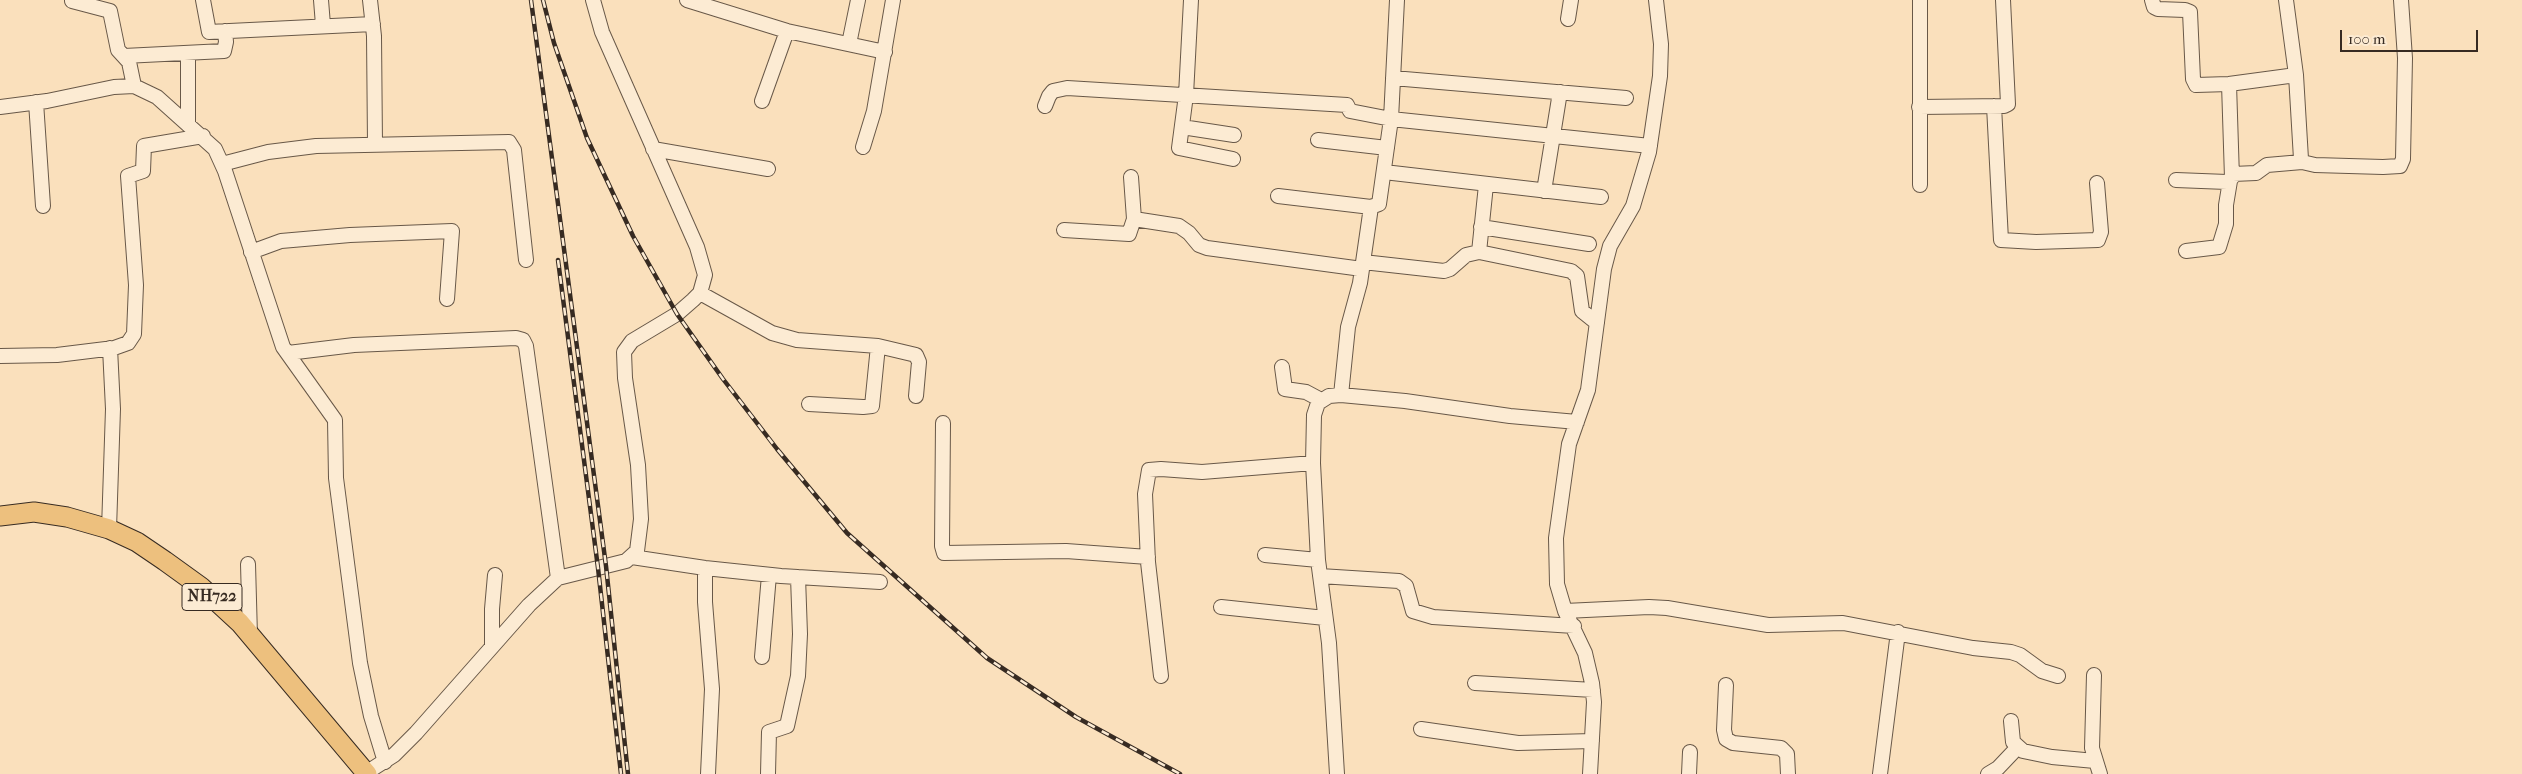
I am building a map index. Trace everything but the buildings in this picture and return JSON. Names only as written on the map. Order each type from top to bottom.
[{"type":"highway","name":"NH722","points":[[0,516],[34,512],[67,517],[109,529],[137,542],[201,587],[250,636],[367,774]]},
{"type":"street","points":[[203,0],[209,32],[373,24]]},
{"type":"street","points":[[321,0],[323,26]]},
{"type":"street","points":[[370,0],[373,24],[375,144]]},
{"type":"street","points":[[367,774],[385,762],[416,733],[529,605],[558,578],[617,564],[632,557],[637,551],[640,502],[638,464],[625,378],[624,352],[632,340],[677,314],[700,293],[705,275],[703,262],[602,32],[593,0]]},
{"type":"street","points":[[687,0],[718,5],[787,31],[885,52]]},
{"type":"street","points":[[849,44],[858,0]]},
{"type":"street","points":[[863,147],[874,111],[893,0]]},
{"type":"street","points":[[1191,0],[1186,95],[1179,148],[1233,160]]},
{"type":"street","points":[[1278,196],[1371,207],[1380,203],[1391,119],[1397,0]]},
{"type":"street","points":[[1568,19],[1571,0]]},
{"type":"street","points":[[1590,774],[1592,690],[1585,653],[1574,626],[1565,611],[1557,584],[1556,538],[1569,444],[1588,390],[1604,269],[1610,246],[1632,206],[1650,146],[1660,76],[1661,44],[1656,0]]},
{"type":"street","points":[[1920,0],[1920,185]]},
{"type":"street","points":[[1919,107],[2004,106],[2008,102],[2003,0]]},
{"type":"street","points":[[2152,0],[2154,7],[2158,9],[2185,10],[2190,12],[2195,84],[2229,84],[2296,75]]},
{"type":"street","points":[[2286,0],[2296,75],[2302,162]]},
{"type":"street","points":[[2176,180],[2231,178],[2256,174],[2267,165],[2302,162],[2383,167],[2402,164],[2406,58],[2401,0]]},
{"type":"street","points":[[72,2],[109,5],[113,16],[118,50],[130,65],[134,86]]},
{"type":"street","points":[[124,56],[224,51],[226,42],[225,31]]},
{"type":"street","points":[[762,101],[787,31]]},
{"type":"street","points":[[188,54],[188,123]]},
{"type":"street","points":[[1393,78],[1626,98]]},
{"type":"street","points":[[2186,252],[2219,247],[2226,224],[2226,204],[2231,178],[2229,84]]},
{"type":"street","points":[[0,106],[36,102],[114,87],[134,86],[157,97],[215,148],[283,347],[335,420],[336,478],[360,663],[371,716],[385,762]]},
{"type":"street","points":[[1045,106],[1053,92],[1067,88],[1186,95],[1347,106],[1350,111],[1391,119],[1650,146]]},
{"type":"street","points":[[1544,191],[1555,136],[1560,92]]},
{"type":"street","points":[[36,102],[43,206]]},
{"type":"street","points":[[1994,106],[2001,240],[2045,242],[2098,240],[2101,232],[2097,184]]},
{"type":"street","points":[[1182,127],[1234,135]]},
{"type":"street","points":[[0,356],[57,355],[110,348],[128,343],[134,334],[135,325],[135,262],[129,174],[143,171],[144,146],[203,136]]},
{"type":"street","points":[[1318,140],[1388,148]]},
{"type":"street","points":[[222,164],[286,149],[375,144],[506,142],[511,144],[514,150],[526,260]]},
{"type":"street","points":[[653,149],[768,169]]},
{"type":"street","points":[[1384,172],[1601,197]]},
{"type":"street","points":[[1064,230],[1127,235],[1131,232],[1134,219],[1131,177]]},
{"type":"street","points":[[1479,252],[1486,185]]},
{"type":"street","points":[[1341,395],[1348,327],[1358,293],[1371,207]]},
{"type":"street","points":[[1134,219],[1178,226],[1189,233],[1199,245],[1207,248],[1362,266],[1444,271],[1450,269],[1466,255],[1479,252],[1574,273],[1577,276],[1582,311],[1597,323]]},
{"type":"street","points":[[1481,227],[1589,244]]},
{"type":"street","points":[[251,252],[281,241],[350,235],[452,231],[447,299]]},
{"type":"street","points":[[700,293],[772,333],[797,340],[878,346],[913,354],[918,357],[916,396]]},
{"type":"street","points":[[288,353],[354,345],[516,338],[523,340],[526,346],[558,578]]},
{"type":"street","points":[[809,404],[863,408],[872,406],[878,346]]},
{"type":"street","points":[[109,529],[113,409],[110,348]]},
{"type":"street","points":[[1282,367],[1285,389],[1306,392],[1320,400]]},
{"type":"street","points":[[1337,774],[1330,643],[1318,560],[1313,463],[1314,415],[1320,400],[1329,396],[1341,395],[1405,401],[1510,416],[1577,422]]},
{"type":"street","points":[[944,423],[942,546],[944,553],[1066,551],[1148,557]]},
{"type":"street","points":[[1161,676],[1148,557],[1145,494],[1149,470],[1161,468],[1202,472],[1313,463]]},
{"type":"street","points":[[1264,555],[1318,560]]},
{"type":"street","points":[[632,557],[705,568],[798,578],[880,582]]},
{"type":"street","points":[[248,564],[250,636]]},
{"type":"street","points":[[705,568],[705,602],[712,689],[708,774]]},
{"type":"street","points":[[492,646],[492,609],[496,575]]},
{"type":"street","points":[[762,657],[769,575]]},
{"type":"street","points":[[1320,576],[1403,582],[1407,589],[1413,612],[1433,617],[1574,626]]},
{"type":"street","points":[[768,774],[769,732],[787,726],[798,676],[800,634],[798,578]]},
{"type":"street","points":[[1221,607],[1326,618]]},
{"type":"street","points":[[1565,611],[1667,608],[1768,625],[1832,622],[1898,632],[1973,648],[2011,652],[2020,655],[2042,671],[2058,676]]},
{"type":"street","points":[[1880,774],[1898,632]]},
{"type":"street","points":[[2094,675],[2092,748],[2098,768]]},
{"type":"street","points":[[1475,683],[1592,690]]},
{"type":"street","points":[[1726,685],[1724,730],[1726,739],[1733,743],[1781,748],[1787,754],[1788,774]]},
{"type":"street","points":[[2011,721],[2011,733],[2017,748]]},
{"type":"street","points":[[1421,730],[1518,743],[1592,741]]},
{"type":"street","points":[[2017,748],[2098,768]]},
{"type":"street","points":[[1988,774],[1998,768],[2017,748]]},
{"type":"street","points":[[1689,774],[1690,752]]},
{"type":"railway","points":[[531,0],[606,566],[628,774]]},
{"type":"railway","points":[[543,0],[554,43],[587,138],[633,236],[677,314],[723,379],[777,449],[847,533],[987,658],[1076,717],[1180,774]]},
{"type":"railway","points":[[558,260],[598,568],[621,774]]}]
